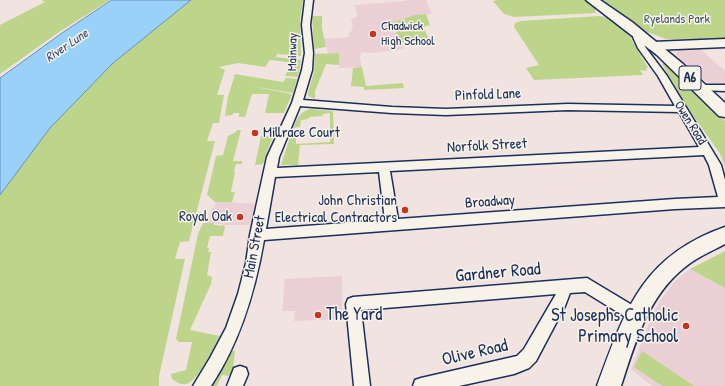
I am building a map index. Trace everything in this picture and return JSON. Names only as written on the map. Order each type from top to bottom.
[{"type":"main road","name":"Owen Road","points":[[592,0],[640,35],[725,112]]},
{"type":"street","name":"Mainway","points":[[297,103],[308,70],[309,53],[306,25],[309,0]]},
{"type":"street","name":"Owen Road","points":[[640,35],[637,37],[642,48],[662,76],[715,164],[725,201]]},
{"type":"street","points":[[653,46],[725,44]]},
{"type":"street","points":[[700,88],[725,88]]},
{"type":"street","name":"Pinfold Lane","points":[[297,103],[392,110],[446,112],[568,107],[681,109]]},
{"type":"street","name":"Main Street","points":[[201,386],[216,364],[233,331],[247,288],[253,263],[257,235],[273,157],[297,103]]},
{"type":"street","name":"Norfolk Street","points":[[269,173],[707,150]]},
{"type":"street","points":[[384,167],[392,225]]},
{"type":"street","name":"Broadway","points":[[257,235],[725,201]]},
{"type":"street","points":[[609,386],[637,316],[648,294],[662,275],[680,260],[725,235]]},
{"type":"street","name":"Gardner Road","points":[[362,386],[353,304],[587,285],[637,316]]},
{"type":"street","name":"Olive Road","points":[[421,386],[514,366],[523,362],[534,348],[560,301],[566,286]]},
{"type":"shaded area","name":"Chadwick High School","points":[[406,0],[426,0],[432,14],[415,15],[390,23],[402,43],[403,49],[372,53],[361,52],[360,59],[362,67],[339,68],[339,53],[328,53],[324,39],[349,37],[349,32],[352,31],[351,27],[353,27],[351,18],[356,18],[357,14],[355,5]]},
{"type":"shaded area","points":[[699,48],[725,71],[725,84],[706,82],[678,57],[676,52],[681,49]]},
{"type":"shaded area","points":[[216,201],[255,204],[251,225],[222,226],[222,224],[206,223]]},
{"type":"shaded area","name":"St Josephs Catholic Primary School","points":[[690,269],[725,288],[725,386],[652,386],[631,369],[653,313],[675,281]]},
{"type":"shaded area","points":[[342,276],[342,319],[294,321],[295,311],[282,311],[285,279]]},
{"type":"green space","points":[[41,0],[110,0],[59,32],[0,74],[0,25],[45,2],[48,3]]},
{"type":"green space","points":[[191,0],[303,0],[300,21],[301,56],[277,54],[276,57],[301,60],[298,77],[285,76],[289,68],[293,69],[295,63],[270,60],[265,67],[238,63],[219,67],[225,70],[217,95],[224,95],[219,123],[213,123],[207,141],[215,141],[189,241],[180,242],[175,259],[185,259],[159,376],[159,386],[0,386],[0,195],[50,128],[113,63]]},
{"type":"green space","points":[[585,0],[597,9],[595,10],[596,13],[514,17],[504,14],[493,1]]},
{"type":"green space","name":"Ryelands Park","points":[[599,0],[725,0],[725,40],[666,39],[642,30]]},
{"type":"green space","points":[[426,14],[430,25],[423,27],[430,41],[402,43],[390,23],[415,15]]},
{"type":"green space","points":[[312,16],[322,16],[322,28],[326,47],[314,49]]},
{"type":"green space","points":[[599,16],[610,18],[630,37],[648,68],[646,68],[647,71],[640,70],[643,75],[534,80],[526,68],[539,65],[514,27],[515,23],[521,21]]},
{"type":"green space","points":[[339,53],[339,65],[326,64],[315,91],[315,99],[308,96],[314,72],[315,54]]},
{"type":"green space","points":[[664,63],[725,121],[725,165],[719,152],[689,110],[662,64]]},
{"type":"green space","points":[[362,67],[366,86],[403,83],[404,88],[364,90],[364,87],[351,86],[353,68]]},
{"type":"green space","points":[[235,74],[283,82],[286,78],[297,79],[293,93],[250,86],[292,94],[284,113],[265,113],[269,94],[252,94],[245,117],[239,117],[239,113],[225,116],[228,97]]},
{"type":"green space","points":[[311,109],[333,111],[334,144],[300,145],[298,165],[281,165],[291,134],[296,136],[296,144],[330,142],[330,113],[323,114],[323,116],[309,117],[308,119],[301,120],[300,127],[293,128],[302,114]]},
{"type":"green space","points":[[237,130],[241,130],[233,161],[242,161],[242,164],[236,164],[234,171],[231,192],[235,192],[232,202],[215,202],[207,195],[216,156],[223,155],[228,136]]},
{"type":"green space","points":[[261,136],[273,136],[263,164],[255,165]]},
{"type":"green space","points":[[203,223],[214,223],[214,225],[225,226],[223,236],[210,236],[207,248],[209,248],[208,252],[211,252],[207,275],[212,277],[211,284],[190,330],[220,336],[196,377],[191,382],[182,384],[172,379],[171,374],[186,370],[192,342],[179,342],[176,339],[198,234]]},
{"type":"green space","points":[[725,251],[725,288],[690,269]]},
{"type":"green space","points":[[233,350],[235,351],[232,376],[222,375],[217,386],[212,386]]},
{"type":"green space","points":[[642,351],[694,386],[662,386],[634,367]]},
{"type":"water","name":"River Lune","points":[[112,0],[191,0],[113,63],[50,128],[0,195],[0,78],[62,33]]},
{"type":"place","name":"Chadwick High School","points":[[373,34]]},
{"type":"place","name":"Millrace Court","points":[[255,133]]},
{"type":"place","name":"John Christian Electrical Contractors","points":[[405,210]]},
{"type":"place","name":"Royal Oak","points":[[240,217]]},
{"type":"place","name":"The Yard","points":[[318,315]]},
{"type":"place","name":"St Josephs Catholic Primary School","points":[[686,326]]}]
